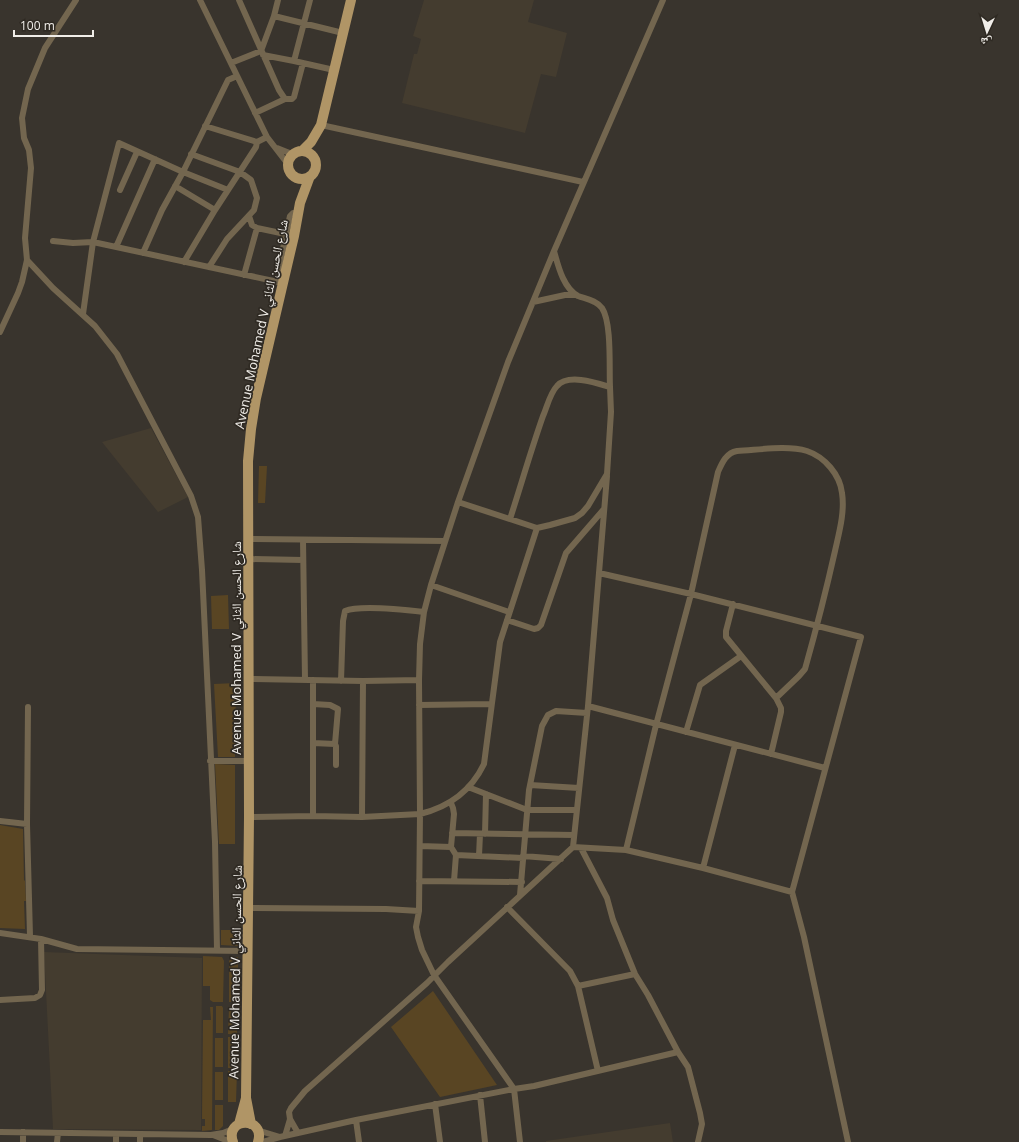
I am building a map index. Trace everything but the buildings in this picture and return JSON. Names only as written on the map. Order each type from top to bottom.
[{"type":"main road","name":"Avenue Mohamed V شارع الحسن الثاني","points":[[258,1142],[259,1137],[254,1127],[246,1098],[249,817],[248,473],[251,429],[257,392],[286,271],[290,235],[310,176],[316,165],[314,157],[320,137],[320,127],[351,0]]},
{"type":"main road","name":"Avenue Mohamed V شارع الحسن الثاني","points":[[303,150],[311,142],[320,127]]},
{"type":"main road","points":[[290,158],[295,152],[303,150],[314,157]]},
{"type":"main road","name":"Avenue Mohamed V شارع الحسن الثاني","points":[[290,158],[289,171],[295,177],[300,203]]},
{"type":"main road","points":[[295,177],[303,179],[310,176]]},
{"type":"main road","name":"Avenue Mohamed V شارع الحسن الثاني","points":[[232,1142],[232,1135],[237,1126],[246,1098]]},
{"type":"main road","points":[[237,1126],[243,1123],[254,1127]]},
{"type":"street","points":[[0,332],[22,282],[26,260],[25,238],[31,168],[29,150],[24,138],[22,124],[28,89],[45,48],[76,0]]},
{"type":"street","points":[[200,0],[267,137],[275,147],[290,158]]},
{"type":"street","points":[[239,0],[279,90],[285,99]]},
{"type":"street","points":[[262,53],[278,0]]},
{"type":"street","points":[[294,61],[310,0]]},
{"type":"street","points":[[520,1142],[514,1089],[434,975],[422,950],[416,927],[420,881],[419,680],[420,644],[424,612],[431,585],[458,502],[508,362],[583,182],[663,0]]},
{"type":"street","points":[[274,16],[343,33]]},
{"type":"street","points":[[231,63],[262,53],[334,70]]},
{"type":"street","points":[[256,113],[285,99],[292,99],[294,97],[303,63]]},
{"type":"street","points":[[144,253],[162,210],[183,172],[228,80],[237,76]]},
{"type":"street","points":[[205,126],[257,142],[267,137]]},
{"type":"street","points":[[320,127],[583,182]]},
{"type":"street","points":[[184,262],[215,210],[226,196],[228,190],[256,147],[257,142]]},
{"type":"street","points":[[83,314],[93,242],[119,143],[183,172],[228,190]]},
{"type":"street","points":[[275,147],[290,158]]},
{"type":"street","points":[[120,190],[137,152]]},
{"type":"street","points":[[191,154],[240,172],[251,180],[257,198],[254,210],[227,239],[209,267]]},
{"type":"street","points":[[116,247],[155,159]]},
{"type":"street","points":[[175,186],[215,210]]},
{"type":"street","points":[[249,216],[252,225],[257,228],[290,235]]},
{"type":"street","points":[[244,275],[257,228]]},
{"type":"street","points":[[53,241],[73,243],[93,242],[283,283]]},
{"type":"street","points":[[554,251],[565,281],[569,289],[576,295]]},
{"type":"street","points":[[26,260],[53,288],[95,326],[117,354],[188,489],[197,512],[202,570],[215,842],[217,950]]},
{"type":"street","points":[[298,1133],[290,1119],[289,1112],[305,1091],[385,1021],[573,847],[587,710],[607,474],[611,412],[608,332],[604,311],[596,302],[576,295],[565,295],[533,302]]},
{"type":"street","points":[[510,519],[539,428],[550,398],[557,385],[568,380],[580,380],[610,387]]},
{"type":"street","points":[[626,850],[656,725],[691,594],[716,481],[721,466],[726,457],[732,452],[788,448],[807,452],[818,457],[831,467],[840,483],[843,494],[840,527],[824,602],[805,669],[776,698]]},
{"type":"street","points":[[458,502],[537,528],[575,518],[582,513],[588,506],[607,474]]},
{"type":"street","points":[[507,620],[534,629],[541,625],[566,553],[604,509]]},
{"type":"street","points":[[249,817],[362,817],[420,814],[432,811],[450,803],[468,787],[478,775],[484,764],[498,652],[509,612],[537,528]]},
{"type":"street","points":[[248,539],[445,541]]},
{"type":"street","points":[[303,540],[305,680]]},
{"type":"street","points":[[249,560],[303,560]]},
{"type":"street","points":[[599,573],[734,604],[861,637],[792,892],[804,937],[848,1142]]},
{"type":"street","points":[[431,585],[509,612]]},
{"type":"street","points":[[734,604],[725,635],[776,698],[781,708],[770,754]]},
{"type":"street","points":[[341,681],[343,621],[345,611],[350,609],[370,609],[424,612]]},
{"type":"street","points":[[686,732],[700,684],[741,656]]},
{"type":"street","points":[[249,679],[341,681],[419,680]]},
{"type":"street","points":[[312,816],[313,680]]},
{"type":"street","points":[[362,817],[363,681]]},
{"type":"street","points":[[313,704],[330,705],[338,709],[335,744],[336,765]]},
{"type":"street","points":[[419,705],[491,704]]},
{"type":"street","points":[[28,706],[27,824],[30,936]]},
{"type":"street","points":[[520,895],[530,785],[542,726],[546,718],[552,712],[587,710],[686,732],[825,768]]},
{"type":"street","points":[[313,743],[335,744]]},
{"type":"street","points":[[704,868],[736,745]]},
{"type":"street","points":[[210,761],[249,761]]},
{"type":"street","points":[[530,785],[578,788]]},
{"type":"street","points":[[468,787],[527,810],[576,810]]},
{"type":"street","points":[[479,856],[486,794]]},
{"type":"street","points":[[450,803],[454,808],[451,847],[456,855],[454,881]]},
{"type":"street","points":[[0,821],[27,824]]},
{"type":"street","points":[[452,833],[574,836]]},
{"type":"street","points":[[420,846],[451,847]]},
{"type":"street","points":[[573,847],[626,850],[704,868],[792,892]]},
{"type":"street","points":[[581,848],[607,898],[614,922],[635,974],[690,1073],[702,1124],[698,1142]]},
{"type":"street","points":[[456,855],[561,859]]},
{"type":"street","points":[[420,881],[522,882]]},
{"type":"street","points":[[507,907],[570,971],[578,986],[598,1070]]},
{"type":"street","points":[[248,908],[386,909],[418,911]]},
{"type":"street","points":[[0,933],[30,936],[77,949],[248,951]]},
{"type":"street","points":[[0,1000],[35,998],[40,995],[42,990],[41,939]]},
{"type":"street","points":[[578,986],[635,974]]},
{"type":"street","points":[[263,1142],[282,1136],[514,1089],[678,1052]]},
{"type":"street","points":[[480,1095],[485,1142]]},
{"type":"street","points":[[435,1104],[440,1142]]},
{"type":"street","points":[[282,1136],[290,1119]]},
{"type":"street","points":[[356,1120],[359,1142]]},
{"type":"street","points":[[0,1132],[210,1135],[223,1133],[237,1126]]},
{"type":"street","points":[[254,1127],[282,1136]]},
{"type":"street","points":[[23,1132],[23,1142]]},
{"type":"street","points":[[58,1133],[58,1142]]},
{"type":"street","points":[[116,1134],[116,1142]]},
{"type":"street","points":[[140,1134],[140,1142]]},
{"type":"street","points":[[161,1134],[162,1142]]},
{"type":"street","points":[[180,1134],[180,1142]]},
{"type":"street","points":[[209,1142],[210,1135]]},
{"type":"street","points":[[210,1135],[232,1142]]},
{"type":"shaded area","points":[[424,0],[534,0],[528,22],[567,33],[556,77],[541,74],[525,133],[402,103],[414,54],[417,54],[421,39],[413,36]]},
{"type":"shaded area","points":[[151,428],[188,497],[158,512],[102,442]]},
{"type":"shaded area","points":[[259,466],[267,466],[265,503],[258,503]]},
{"type":"shaded area","points":[[228,595],[229,629],[212,629],[211,596]]},
{"type":"shaded area","points":[[236,683],[235,757],[218,757],[214,684]]},
{"type":"shaded area","points":[[215,764],[235,765],[235,844],[219,844]]},
{"type":"shaded area","points":[[0,825],[23,829],[26,901],[24,901],[25,929],[0,928]]},
{"type":"shaded area","points":[[221,930],[239,930],[239,946],[221,945]]},
{"type":"shaded area","points":[[44,952],[202,958],[201,1130],[53,1129]]},
{"type":"shaded area","points":[[203,956],[222,957],[224,961],[223,1002],[213,1002],[210,1000],[210,986],[203,986]]},
{"type":"shaded area","points":[[232,957],[238,957],[238,1002],[229,1002],[229,961]]},
{"type":"shaded area","points":[[433,991],[497,1085],[440,1097],[391,1027]]},
{"type":"shaded area","points":[[216,1006],[222,1006],[223,1008],[223,1033],[216,1033]]},
{"type":"shaded area","points":[[230,1006],[237,1006],[237,1035],[228,1034]]},
{"type":"shaded area","points":[[210,1007],[213,1007],[212,1130],[202,1131],[202,1126],[205,1126],[205,1119],[202,1119],[203,1020],[211,1020]]},
{"type":"shaded area","points":[[228,1037],[237,1037],[237,1068],[228,1068]]},
{"type":"shaded area","points":[[215,1038],[223,1038],[223,1067],[215,1067]]},
{"type":"shaded area","points":[[228,1071],[237,1071],[236,1102],[228,1102]]},
{"type":"shaded area","points":[[215,1072],[223,1072],[223,1100],[215,1100]]},
{"type":"shaded area","points":[[215,1105],[223,1105],[223,1126],[219,1130],[215,1130]]},
{"type":"shaded area","points":[[670,1123],[673,1142],[546,1142],[546,1141]]}]
